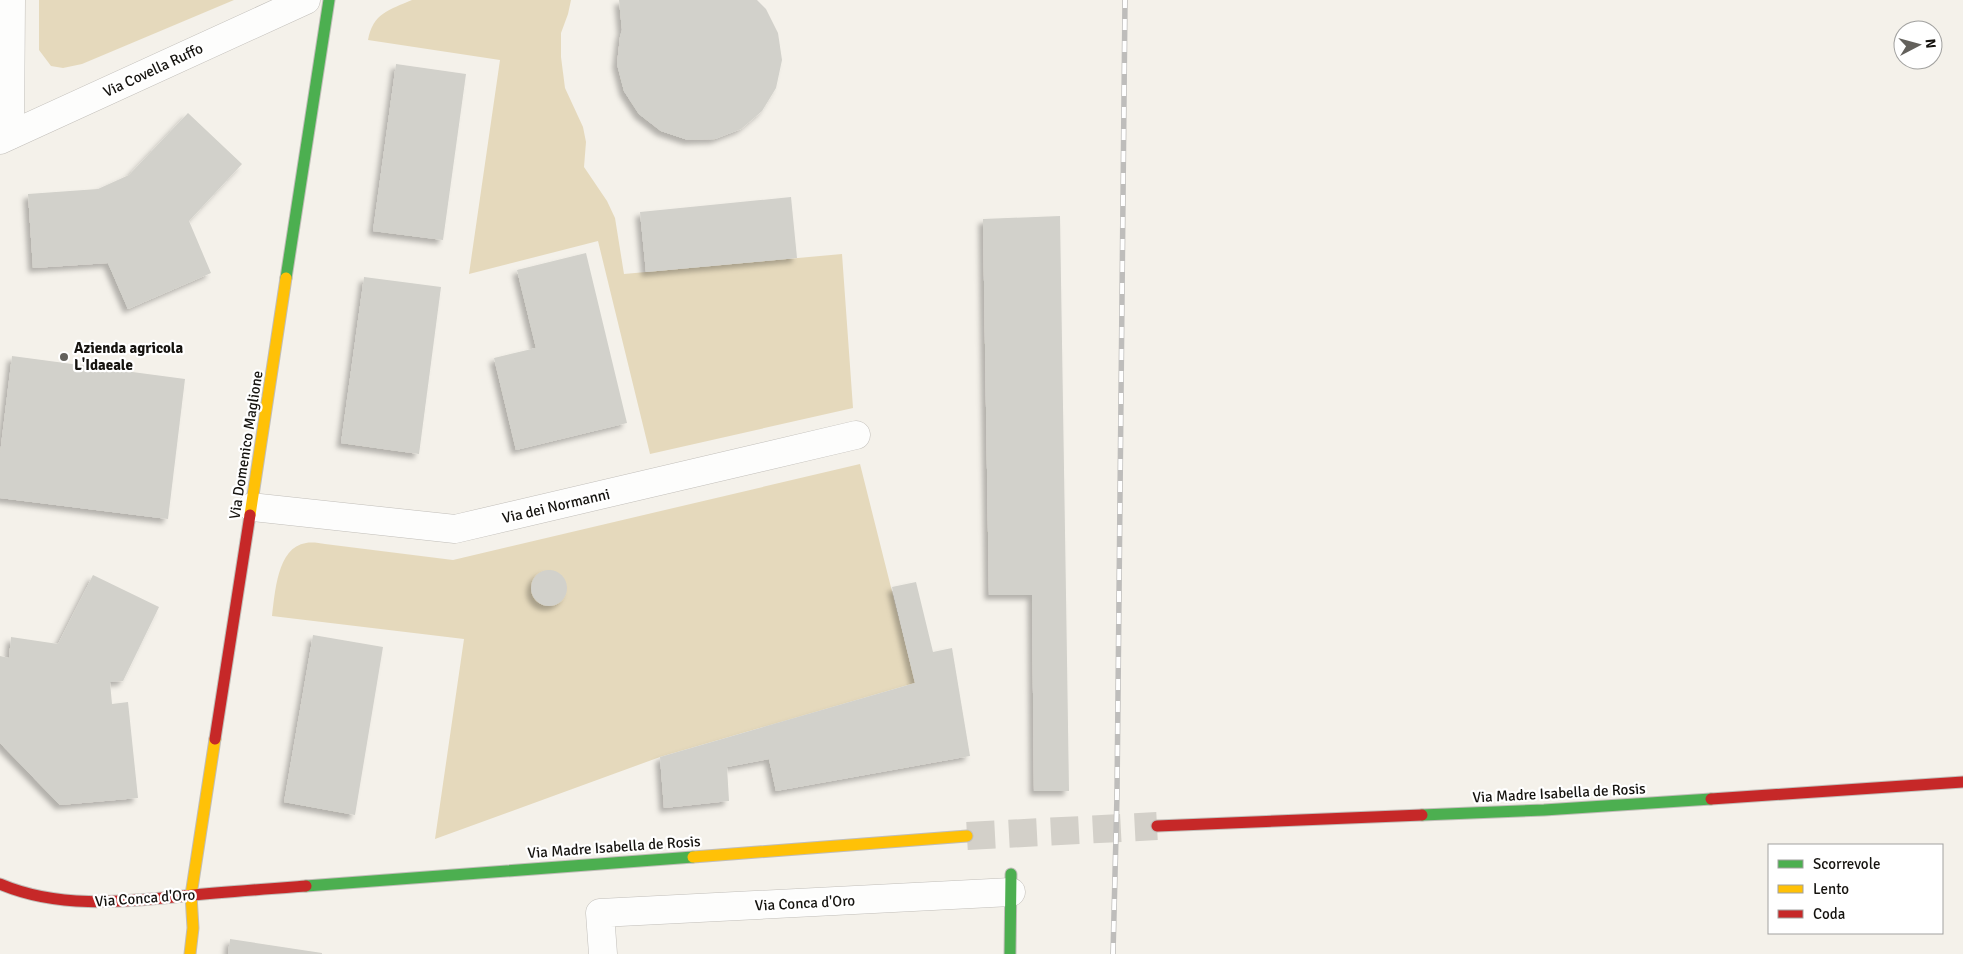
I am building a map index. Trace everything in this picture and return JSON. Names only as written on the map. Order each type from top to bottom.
[{"type":"street","points":[[5,138],[11,0]]},
{"type":"street","name":"Via Covella Ruffo","points":[[5,138],[306,0]]},
{"type":"street","name":"Via Domenico Maglione","points":[[190,954],[194,928],[191,895],[329,0]]},
{"type":"street","name":"Via dei Normanni","points":[[252,506],[455,529],[856,436]]},
{"type":"street","name":"Via Madre Isabella de Rosis","points":[[1157,826],[1544,810],[1963,782]]},
{"type":"street","name":"Via Madre Isabella de Rosis","points":[[263,888],[967,836]]},
{"type":"street","points":[[1010,954],[1011,883]]},
{"type":"street","name":"Via Conca d'Oro","points":[[604,954],[600,913],[1011,883]]},
{"type":"street","name":"Via Conca d'Oro","points":[[0,884],[21,894],[66,901],[111,903],[263,888]]},
{"type":"shaded area","points":[[39,0],[234,0],[82,64],[63,68],[51,66],[39,50]]},
{"type":"shaded area","points":[[412,0],[571,0],[561,33],[561,57],[565,88],[583,127],[586,142],[584,167],[607,201],[615,218],[624,274],[842,254],[853,408],[650,454],[598,241],[469,274],[500,60],[368,40],[370,31],[378,18],[389,10]]},
{"type":"shaded area","points":[[860,464],[915,683],[660,757],[435,839],[464,639],[272,616],[276,584],[283,562],[296,546],[306,543],[453,560]]},
{"type":"building","points":[[619,0],[757,0],[766,9],[778,33],[782,60],[776,88],[762,111],[741,129],[715,139],[688,140],[661,131],[639,114],[624,91],[617,64],[622,30]]},
{"type":"building","points":[[396,64],[466,74],[443,240],[373,231]]},
{"type":"building","points":[[188,113],[242,164],[189,221],[211,273],[128,309],[108,263],[33,268],[28,194],[98,189],[129,175]]},
{"type":"building","points":[[791,197],[797,258],[646,272],[640,212]]},
{"type":"building","points":[[1060,216],[1069,791],[1034,791],[1032,595],[989,595],[983,219]]},
{"type":"building","points":[[586,253],[627,423],[516,450],[494,358],[536,348],[517,270]]},
{"type":"building","points":[[364,277],[441,287],[419,454],[341,443]]},
{"type":"building","points":[[12,356],[185,379],[168,519],[0,498],[0,454]]},
{"type":"building","points":[[549,570],[556,571],[562,575],[566,581],[566,595],[562,601],[556,605],[549,606],[542,605],[536,601],[532,595],[531,588],[532,581],[536,575],[542,571]]},
{"type":"building","points":[[93,575],[159,607],[123,681],[110,682],[112,704],[128,702],[138,798],[60,805],[0,743],[0,656],[9,658],[11,637],[58,644]]},
{"type":"building","points":[[916,582],[933,652],[952,648],[970,756],[776,791],[769,759],[727,767],[729,801],[664,808],[660,757],[915,683],[892,587]]},
{"type":"building","points":[[313,635],[383,647],[355,815],[284,802]]},
{"type":"building","points":[[230,939],[322,953],[322,954],[228,954]]},
{"type":"tunnel","points":[[967,836],[1157,826]]},
{"type":"railway","points":[[1113,954],[1117,795],[1125,0]]},
{"type":"traffic: fast","points":[[286,278],[329,0]]},
{"type":"traffic: fast","points":[[1422,815],[1544,810],[1711,799]]},
{"type":"traffic: fast","points":[[306,886],[693,857]]},
{"type":"traffic: fast","points":[[1010,954],[1011,874]]},
{"type":"traffic: slow","points":[[250,515],[286,278]]},
{"type":"traffic: slow","points":[[190,954],[193,928],[191,895],[215,739]]},
{"type":"traffic: slow","points":[[693,857],[967,836]]},
{"type":"traffic: jam","points":[[215,739],[250,515]]},
{"type":"traffic: jam","points":[[1711,799],[1963,782]]},
{"type":"traffic: jam","points":[[1157,826],[1422,815]]},
{"type":"traffic: jam","points":[[0,884],[22,892],[45,897],[91,902],[306,886]]},
{"type":"place","name":"Azienda agricola L'Idaeale","points":[[64,357]]}]
